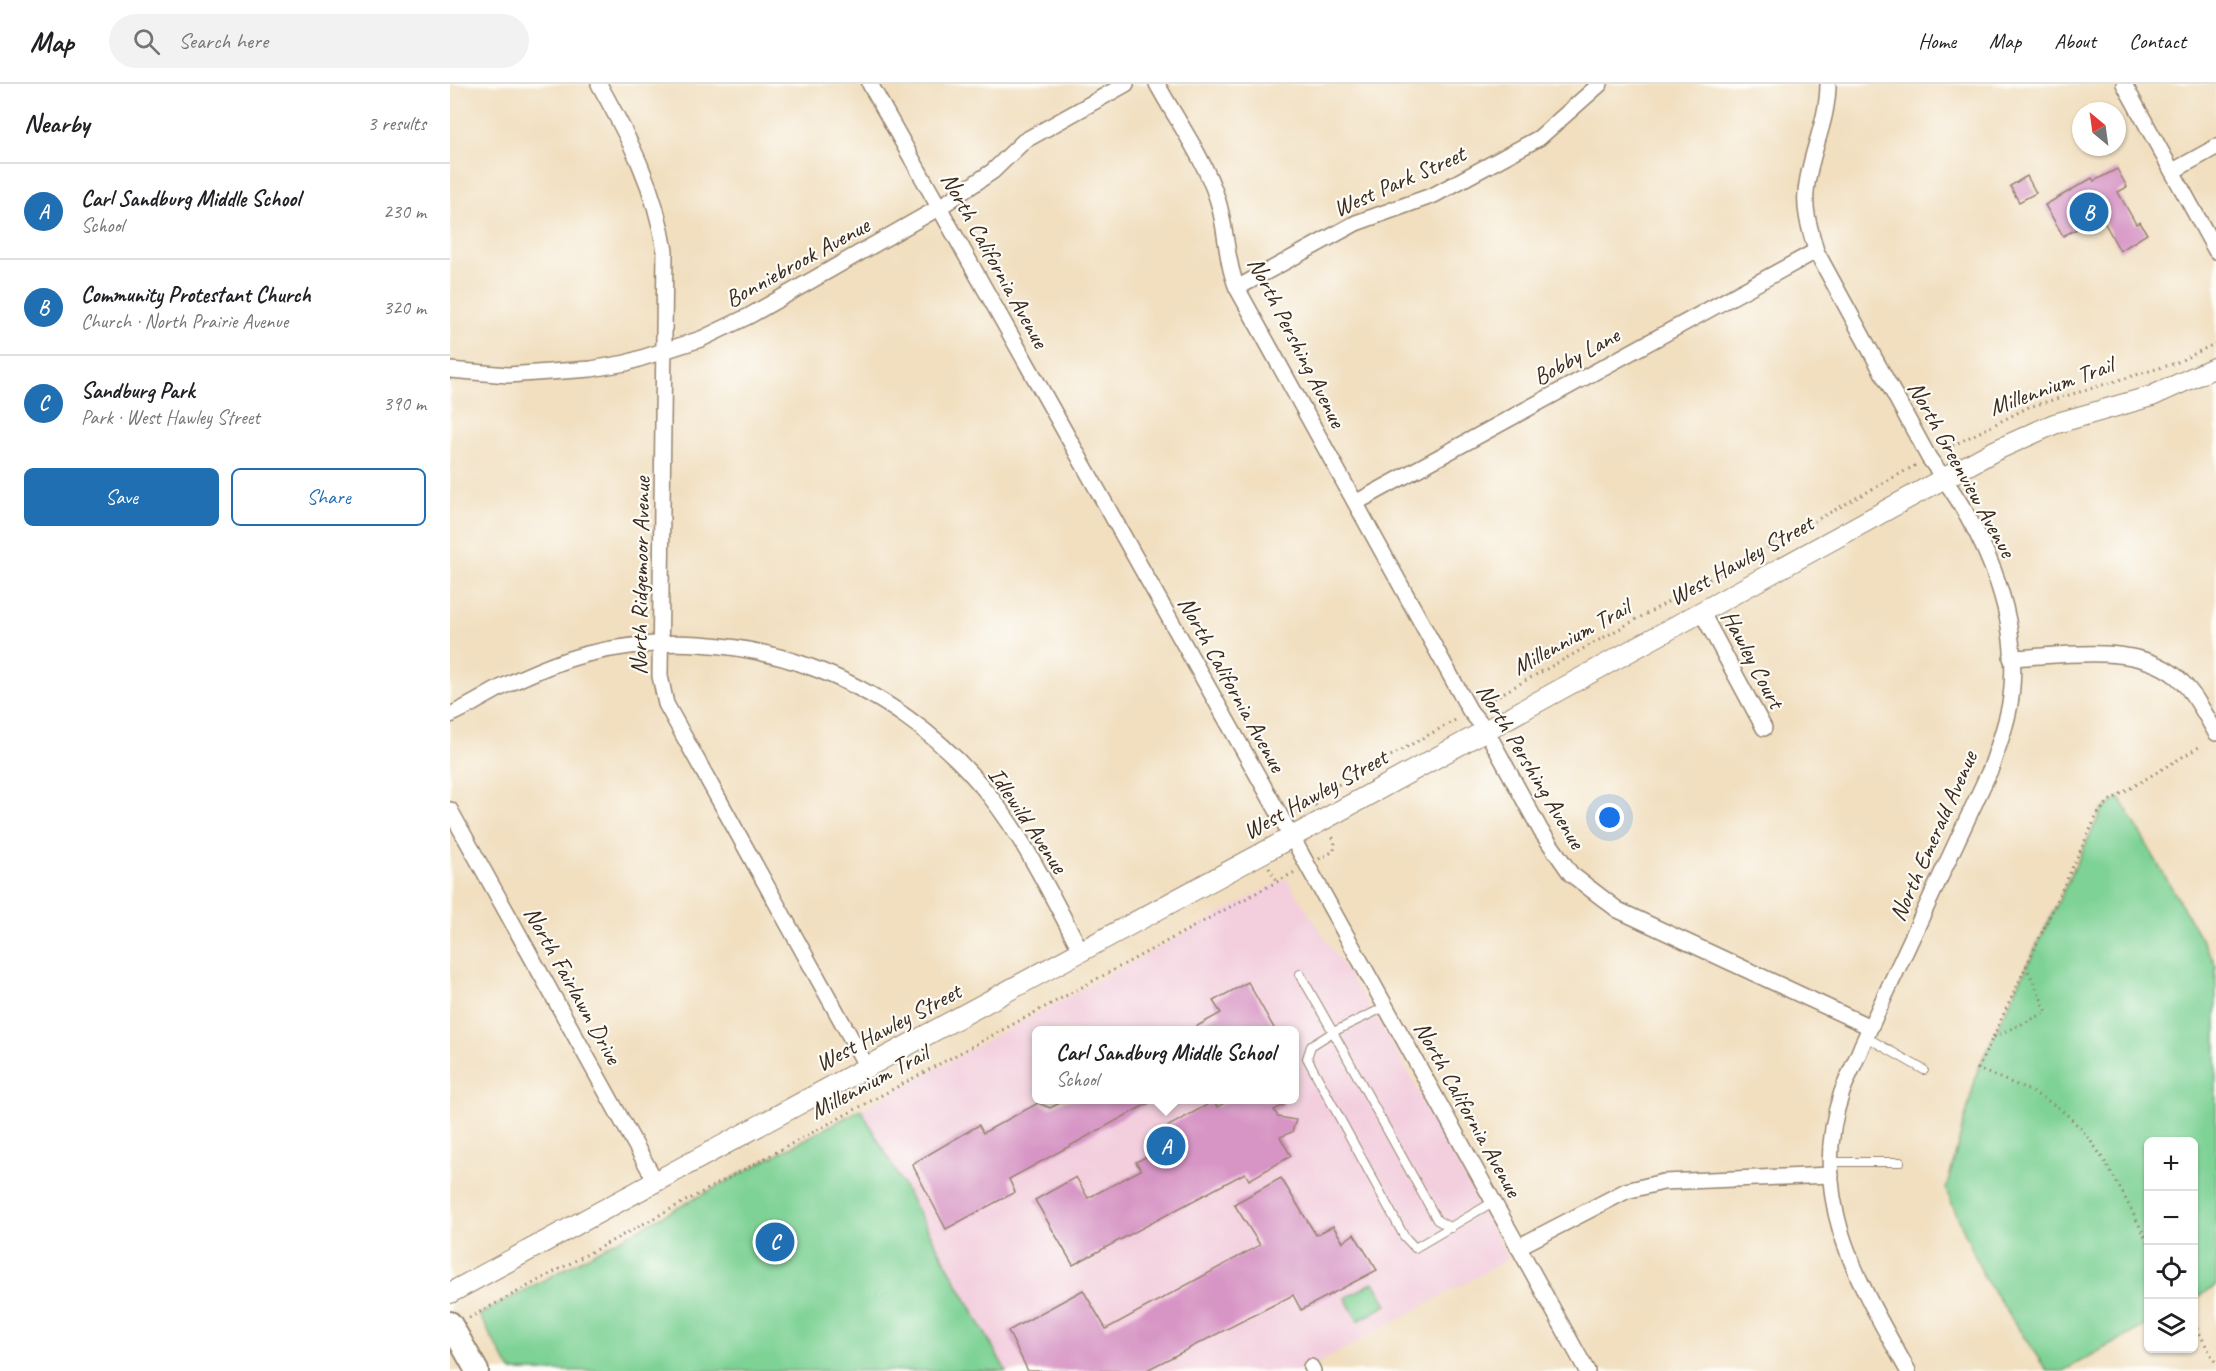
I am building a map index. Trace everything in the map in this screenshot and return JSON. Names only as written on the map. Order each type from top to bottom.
[{"type":"main road","points":[[459,1321],[477,1371]]},
{"type":"street","name":"North Ridgemoor Avenue","points":[[598,84],[642,164],[660,218],[665,251],[666,352],[660,676],[666,704],[867,1067]]},
{"type":"street","name":"North California Avenue","points":[[870,84],[1292,837],[1587,1371]]},
{"type":"street","name":"Bonniebrook Avenue","points":[[450,370],[508,375],[549,373],[626,363],[666,352],[749,316],[940,207],[993,171],[1024,141],[1126,84]]},
{"type":"street","name":"North Pershing Avenue","points":[[1157,84],[1217,197],[1224,222],[1227,256],[1237,288],[1357,502],[1470,711],[1485,730],[1541,831],[1571,873],[1618,910],[1868,1032]]},
{"type":"street","name":"West Park Street","points":[[1237,288],[1356,223],[1434,195],[1539,138],[1600,84]]},
{"type":"street","name":"North Greenview Avenue","points":[[1828,84],[1822,130],[1811,162],[1806,193],[1807,219],[1816,251],[1929,458],[1944,478],[1995,573],[2008,618],[2012,658]]},
{"type":"street","points":[[2124,84],[2216,250]]},
{"type":"street","points":[[2173,171],[2216,147]]},
{"type":"street","name":"Bobby Lane","points":[[1357,502],[1816,251]]},
{"type":"street","name":"West Hawley Street","points":[[450,1293],[1292,837],[1944,478],[2029,434],[2152,396],[2216,367]]},
{"type":"street","name":"Hawley Court","points":[[1701,611],[1764,728]]},
{"type":"street","name":"Idlewild Avenue","points":[[450,715],[503,687],[556,664],[587,654],[660,644],[690,643],[783,656],[823,670],[904,714],[937,740],[990,796],[1029,855],[1081,951]]},
{"type":"street","points":[[2012,658],[2121,654],[2154,663],[2176,676],[2199,703],[2216,733]]},
{"type":"street","name":"North Emerald Avenue","points":[[1868,1032],[1991,768],[2004,729],[2011,696],[2012,658]]},
{"type":"street","name":"North Fairlawn Drive","points":[[450,810],[656,1182]]},
{"type":"street","points":[[1868,1032],[1842,1092],[1833,1130],[1831,1168],[1833,1201],[1849,1260],[1908,1371]]},
{"type":"street","points":[[1518,1247],[1626,1191],[1663,1182],[1831,1168]]},
{"type":"lane","points":[[1300,974],[1437,1220],[1450,1228]]},
{"type":"lane","points":[[1385,1007],[1333,1032],[1311,1046],[1307,1058],[1404,1236],[1415,1248],[1493,1202]]},
{"type":"lane","points":[[1868,1032],[1924,1070]]},
{"type":"lane","points":[[1831,1168],[1900,1162]]},
{"type":"path","name":"Millennium Trail","points":[[1298,801],[1342,783],[1929,458],[2029,407],[2176,363],[2216,343]]},
{"type":"path","points":[[2144,1235],[2091,1139],[2066,1114],[2046,1100],[1978,1069],[2097,815],[2109,801],[2199,747]]},
{"type":"path","points":[[1310,796],[1315,804]]},
{"type":"path","points":[[1251,834],[1250,829],[1254,825]]},
{"type":"path","points":[[1326,856],[1334,851],[1335,841]]},
{"type":"path","points":[[1272,874],[1276,880]]},
{"type":"path","name":"Millennium Trail","points":[[459,1321],[1285,877]]},
{"type":"path","points":[[1993,1037],[2047,1012],[2026,966]]},
{"type":"path","points":[[2198,1332],[2216,1364]]},
{"type":"shaded area","points":[[1286,878],[1388,1035],[1509,1259],[1304,1371],[1007,1371],[861,1109]]},
{"type":"green space","points":[[2120,798],[2216,965],[2216,1286],[2198,1297],[2198,1137],[2144,1137],[2144,1326],[2063,1371],[2047,1371],[1985,1279],[1946,1190],[1978,1069],[2102,810]]},
{"type":"green space","points":[[861,1109],[1006,1371],[511,1371],[479,1315]]},
{"type":"green space","points":[[1374,1282],[1387,1305],[1358,1321],[1345,1298]]},
{"type":"building","points":[[2117,169],[2127,187],[2118,192],[2136,224],[2140,222],[2147,234],[2120,251],[2103,220],[2090,227],[2088,223],[2063,236],[2045,205],[2092,178],[2094,181]]},
{"type":"building","points":[[2027,176],[2036,193],[2019,202],[2010,186]]},
{"type":"building","points":[[1248,982],[1273,1026],[1197,1026],[1221,1013],[1213,1001]]},
{"type":"building","points":[[1036,1104],[1050,1108],[1058,1104],[1147,1104],[1009,1179],[1015,1192],[946,1229],[912,1164],[979,1125],[983,1133]]},
{"type":"building","points":[[1209,1104],[1216,1104],[1217,1107],[1223,1104],[1283,1104],[1274,1110],[1278,1117],[1296,1120],[1292,1132],[1280,1137],[1291,1156],[1249,1180],[1245,1173],[1073,1265],[1035,1200],[1076,1177],[1088,1198],[1141,1170],[1136,1162],[1172,1143],[1165,1128]]},
{"type":"building","points":[[1281,1178],[1316,1235],[1333,1226],[1343,1242],[1354,1234],[1377,1270],[1301,1310],[1293,1295],[1145,1371],[1028,1371],[1008,1331],[1083,1290],[1106,1329],[1260,1245],[1234,1204]]},
{"type":"place","name":"Community Protestant Church","points":[[2089,212]]},
{"type":"place","name":"Carl Sandburg Middle School","points":[[1166,1146]]},
{"type":"place","name":"Sandburg Park","points":[[775,1242]]}]
